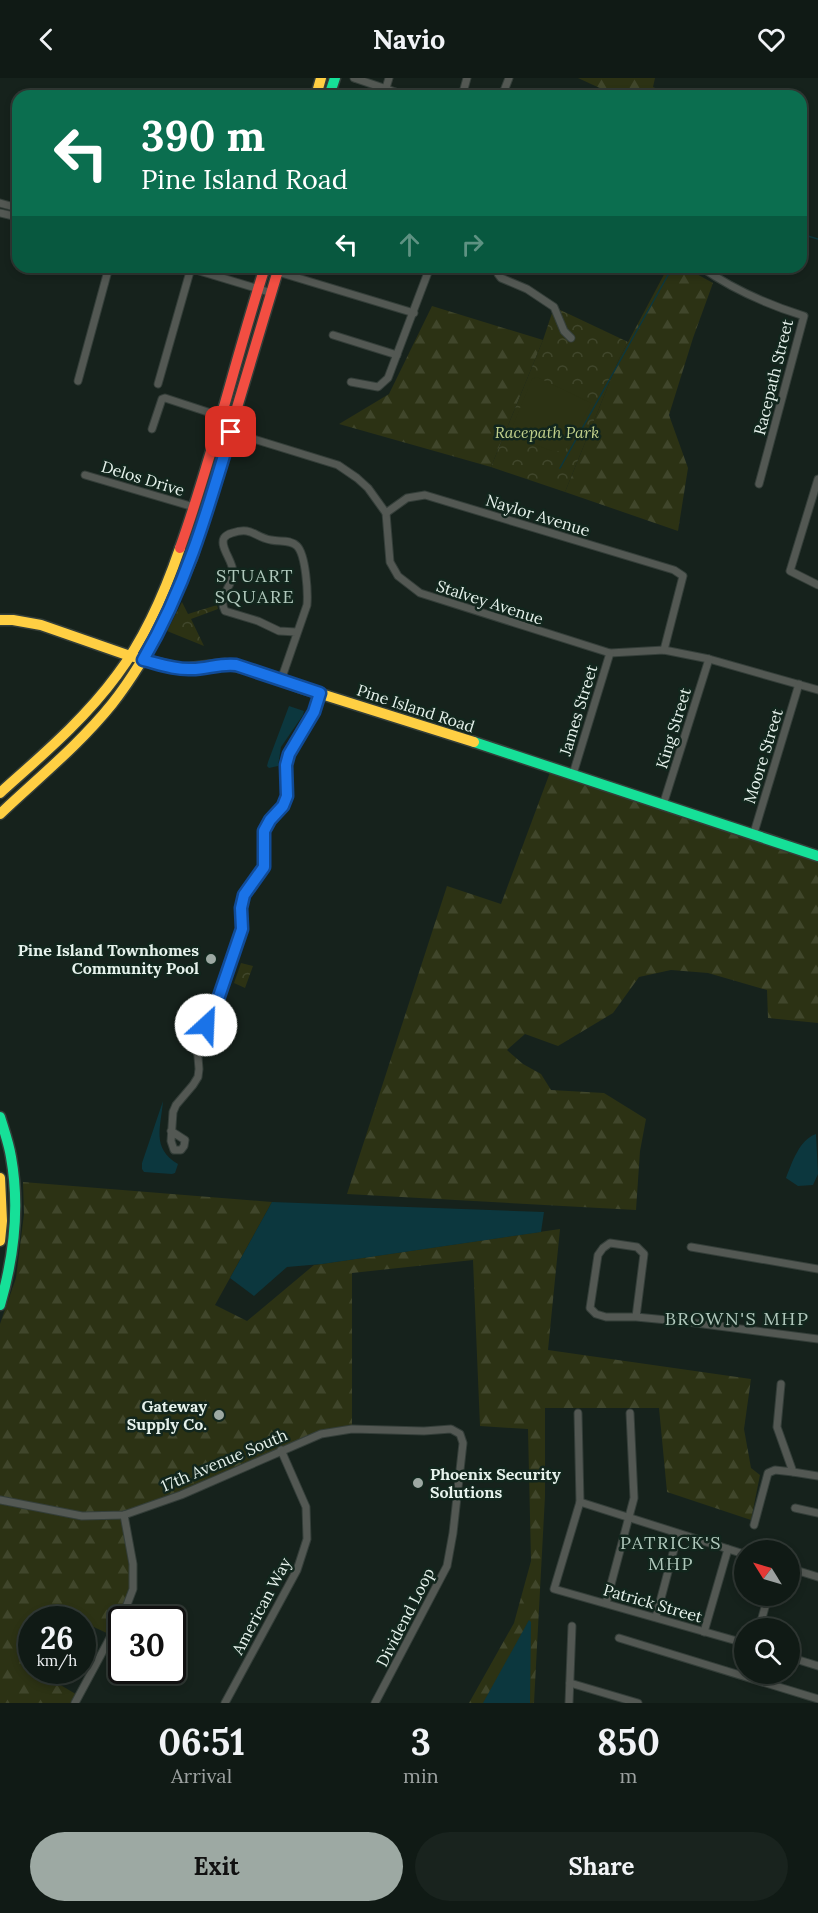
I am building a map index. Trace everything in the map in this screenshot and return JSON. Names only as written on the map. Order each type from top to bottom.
[{"type":"main road","points":[[0,794],[93,705],[130,656],[158,602],[194,507],[263,273]]},
{"type":"main road","points":[[0,814],[112,704],[143,660],[177,597],[192,558],[278,273]]},
{"type":"main road","points":[[179,549],[183,556],[192,558]]},
{"type":"main road","name":"Pine Island Road","points":[[0,620],[41,625],[130,656],[181,669],[225,664],[281,680],[818,856]]},
{"type":"main road","points":[[0,1117],[12,1161],[16,1225],[9,1276],[0,1305]]},
{"type":"main road","points":[[0,1178],[2,1221],[0,1240]]},
{"type":"street","points":[[354,78],[391,90]]},
{"type":"street","points":[[386,88],[389,78]]},
{"type":"street","points":[[78,381],[107,273]]},
{"type":"street","points":[[158,384],[188,273]]},
{"type":"street","points":[[206,273],[272,293]]},
{"type":"street","points":[[288,273],[414,313]]},
{"type":"street","points":[[351,382],[378,387],[388,378],[428,273]]},
{"type":"street","points":[[498,273],[501,278],[526,289],[554,307],[564,331],[571,338]]},
{"type":"street","name":"Racepath Street","points":[[710,273],[776,307],[804,316],[759,484]]},
{"type":"street","points":[[333,335],[397,355]]},
{"type":"street","points":[[153,429],[162,399],[165,398],[220,416]]},
{"type":"street","points":[[231,432],[338,465],[368,488],[386,513]]},
{"type":"street","name":"Delos Drive","points":[[85,474],[194,507]]},
{"type":"street","points":[[818,479],[817,490],[790,572],[818,585]]},
{"type":"street","name":"Naylor Avenue","points":[[386,513],[407,498],[425,495],[674,570],[683,576],[664,650]]},
{"type":"street","name":"Stalvey Avenue","points":[[386,513],[390,562],[398,576],[420,593],[610,653],[664,650],[709,659],[818,690]]},
{"type":"street","points":[[281,680],[307,605],[308,592],[301,552],[297,546],[289,542],[266,539],[252,531],[240,531],[228,535],[223,544],[234,571],[222,598],[225,611],[258,621],[279,631],[296,632]]},
{"type":"street","name":"James Street","points":[[573,774],[610,653]]},
{"type":"street","name":"King Street","points":[[663,805],[709,659]]},
{"type":"street","name":"Moore Street","points":[[753,836],[799,684]]},
{"type":"street","points":[[171,1131],[176,1105],[198,1077],[198,1040],[212,1017],[242,929],[241,908],[244,895],[264,867],[264,831],[285,801],[288,791],[286,760],[314,712],[320,693]]},
{"type":"street","points":[[636,1317],[644,1254],[637,1247],[610,1243],[598,1255],[590,1308],[596,1314],[606,1317],[636,1317],[688,1322],[818,1339]]},
{"type":"street","points":[[691,1247],[818,1269]]},
{"type":"street","points":[[781,1384],[777,1427],[793,1472]]},
{"type":"street","points":[[578,1413],[580,1502],[734,1551]]},
{"type":"street","points":[[606,1603],[634,1498],[630,1413]]},
{"type":"street","name":"17th Avenue South","points":[[0,1500],[82,1516],[124,1515],[181,1495],[321,1434],[352,1429],[424,1431],[451,1429],[459,1434]]},
{"type":"street","name":"Dividend Loop","points":[[375,1703],[447,1566],[464,1443],[459,1434]]},
{"type":"street","name":"American Way","points":[[225,1703],[297,1570],[307,1539],[306,1507],[281,1450]]},
{"type":"street","points":[[754,1525],[768,1473],[775,1470],[818,1476]]},
{"type":"street","name":"Patrick Street","points":[[580,1502],[554,1589],[734,1640]]},
{"type":"street","points":[[795,1508],[817,1511]]},
{"type":"street","points":[[75,1703],[125,1610],[133,1589],[133,1564],[124,1515]]},
{"type":"street","points":[[656,1617],[678,1534]]},
{"type":"street","points":[[704,1632],[728,1549]]},
{"type":"street","points":[[800,1571],[818,1577]]},
{"type":"street","points":[[569,1703],[572,1626]]},
{"type":"street","points":[[619,1638],[818,1698]]},
{"type":"street","points":[[800,1660],[818,1666]]},
{"type":"street","points":[[570,1683],[638,1703]]},
{"type":"green space","points":[[578,78],[655,78],[653,87],[660,90],[604,90]]},
{"type":"green space","points":[[665,273],[695,273],[713,283],[669,415],[688,468],[678,531],[565,492],[619,359]]},
{"type":"green space","points":[[432,306],[543,340],[491,467],[339,424],[389,394]]},
{"type":"green space","name":"Racepath Park","points":[[554,307],[628,342],[565,492],[491,467],[543,340]]},
{"type":"green space","points":[[537,377],[591,403],[572,441],[564,451],[552,451],[509,435],[532,379]]},
{"type":"green space","name":"STUART SQUARE","points":[[182,602],[188,614],[217,605],[218,609],[191,619],[204,646],[167,631]]},
{"type":"green space","points":[[552,767],[818,856],[818,1023],[768,1018],[767,990],[708,973],[671,970],[639,977],[613,1013],[558,1046],[525,1034],[507,1050],[523,1064],[541,1074],[551,1090],[604,1093],[646,1119],[640,1151],[636,1210],[347,1194],[447,886],[501,904]]},
{"type":"green space","points":[[241,963],[253,966],[245,988],[234,983]]},
{"type":"green space","points":[[23,1182],[272,1202],[215,1305],[247,1321],[314,1265],[560,1229],[548,1350],[751,1379],[744,1429],[751,1468],[760,1475],[751,1520],[667,1492],[659,1408],[545,1408],[545,1496],[534,1703],[469,1703],[514,1623],[531,1561],[528,1429],[480,1426],[473,1260],[352,1273],[352,1429],[321,1434],[124,1515],[133,1589],[125,1606],[108,1606],[108,1634],[96,1628],[96,1606],[18,1606],[18,1684],[59,1684],[79,1696],[75,1703],[0,1703],[0,1324],[16,1278],[24,1214]]},
{"type":"water","points":[[289,706],[304,711],[303,715],[281,747],[278,766],[269,768],[268,762]]},
{"type":"water","points":[[163,1101],[160,1136],[164,1151],[178,1164],[175,1173],[172,1174],[144,1172],[142,1169]]},
{"type":"water","points":[[816,1134],[818,1174],[813,1185],[798,1186],[786,1178],[805,1141]]},
{"type":"water","points":[[272,1202],[544,1212],[541,1232],[322,1264],[287,1267],[254,1296],[230,1278]]},
{"type":"water","points":[[529,1620],[531,1622],[530,1703],[483,1703]]},
{"type":"waterway","points":[[807,236],[818,239]]},
{"type":"waterway","points":[[560,468],[668,275],[673,273]]},
{"type":"traffic: fast","points":[[331,90],[335,78]]},
{"type":"traffic: fast","points":[[474,742],[818,856]]},
{"type":"traffic: fast","points":[[0,1117],[11,1157],[15,1194],[12,1250],[0,1305]]},
{"type":"traffic: slow","points":[[318,90],[321,78]]},
{"type":"traffic: slow","points":[[0,793],[76,722],[117,675],[137,646],[153,614],[180,548]]},
{"type":"traffic: slow","points":[[0,814],[72,747],[112,704],[142,660],[168,613]]},
{"type":"traffic: slow","points":[[0,620],[41,625],[130,656],[181,669],[225,664],[253,670],[299,687],[474,742]]},
{"type":"traffic: slow","points":[[0,1178],[2,1221],[0,1241]]},
{"type":"traffic: jam","points":[[180,548],[263,273]]},
{"type":"traffic: jam","points":[[168,613],[192,558],[277,273]]},
{"type":"place","name":"Pine Island Townhomes Community Pool","points":[[211,959]]},
{"type":"place","name":"Gateway Supply Co.","points":[[219,1415]]},
{"type":"place","name":"Phoenix Security Solutions","points":[[418,1483]]},
{"type":"district","name":"STUART SQUARE","points":[[255,586]]},
{"type":"district","name":"BROWN'S MHP","points":[[737,1319]]},
{"type":"district","name":"PATRICK'S MHP","points":[[671,1553]]},
{"type":"route","points":[[206,1025],[212,1017],[242,929],[241,908],[244,895],[264,867],[263,838],[266,825],[283,806],[287,796],[286,760],[308,724],[320,693],[236,665],[181,669],[143,660],[177,597],[192,558],[231,432]]}]
